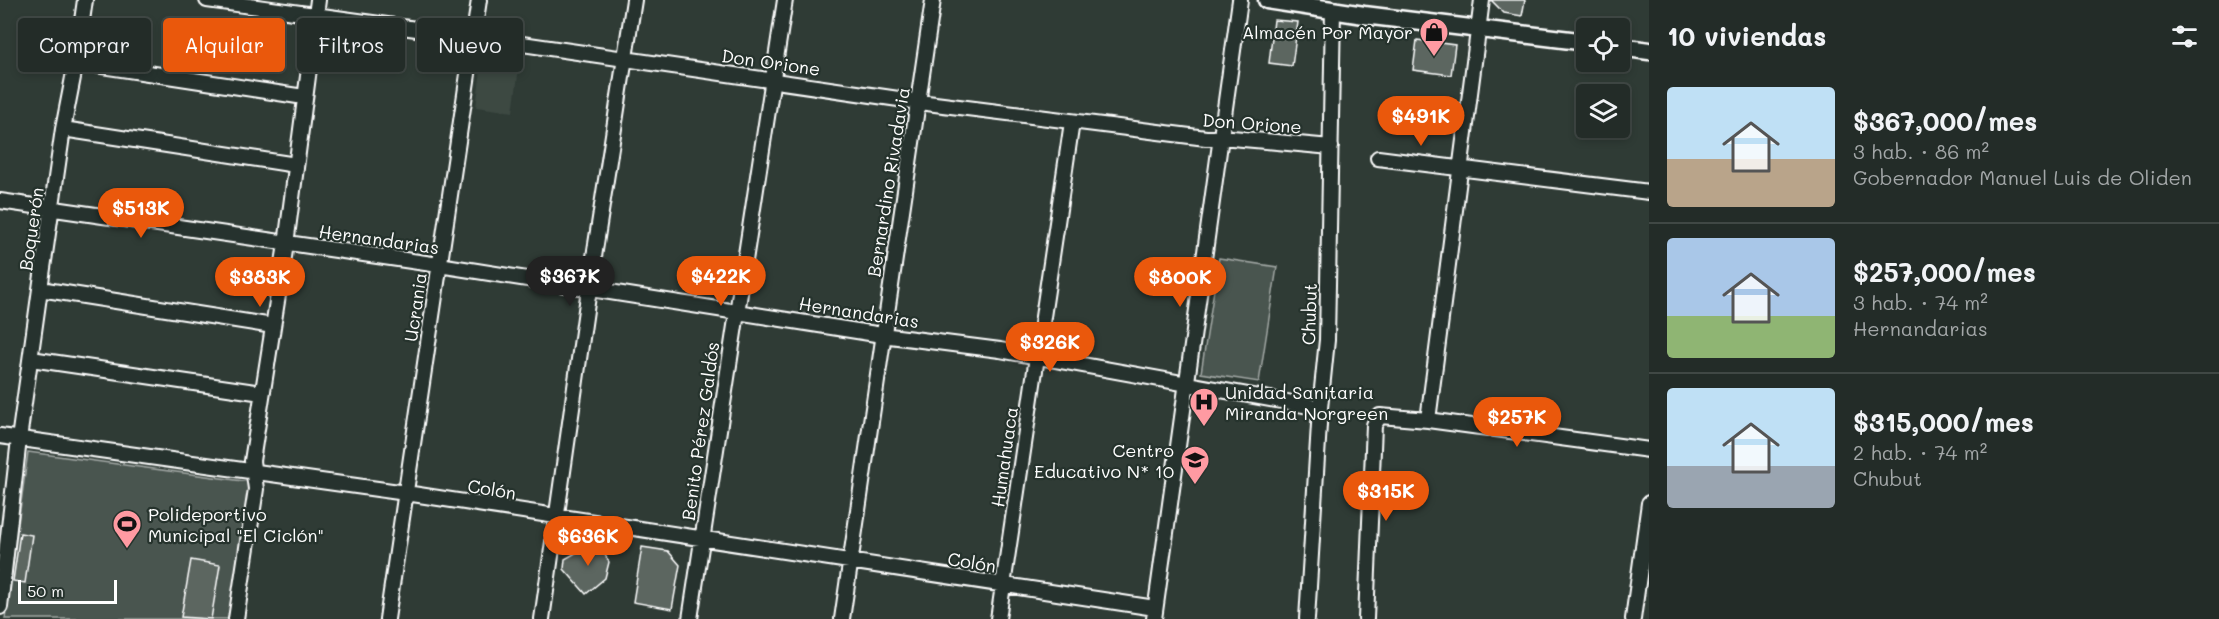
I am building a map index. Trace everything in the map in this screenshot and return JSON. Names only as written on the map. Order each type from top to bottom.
[{"type":"street","name":"Boquerón","points":[[82,18],[85,0]]},
{"type":"street","name":"Don Orione","points":[[207,0],[417,29]]},
{"type":"street","points":[[236,619],[256,489],[252,461],[286,244],[318,0]]},
{"type":"street","name":"Ucrania","points":[[477,18],[479,0]]},
{"type":"street","points":[[542,619],[589,289],[634,0]]},
{"type":"street","name":"Benito Pérez Galdós","points":[[690,619],[785,0]]},
{"type":"street","name":"Bernardino Rivadavia","points":[[842,619],[933,0]]},
{"type":"street","points":[[1154,614],[1240,0]]},
{"type":"street","points":[[1267,0],[1576,41]]},
{"type":"street","points":[[1428,420],[1482,0]]},
{"type":"street","name":"Chubut","points":[[1307,619],[1326,340],[1333,10]]},
{"type":"street","name":"Don Orione","points":[[523,44],[1072,122],[1206,138],[1331,147]]},
{"type":"street","points":[[1630,48],[1649,51]]},
{"type":"street","name":"Boquerón","points":[[0,606],[19,439],[63,129],[74,72]]},
{"type":"street","points":[[141,72],[304,97]]},
{"type":"street","name":"Ucrania","points":[[387,619],[469,72]]},
{"type":"street","name":"Humahuaca","points":[[998,619],[1072,122]]},
{"type":"street","points":[[63,129],[296,165]]},
{"type":"street","points":[[1378,158],[1649,192]]},
{"type":"street","name":"Hernandarias","points":[[0,201],[1037,357],[1320,408]]},
{"type":"street","points":[[40,288],[273,326]]},
{"type":"street","points":[[31,359],[262,393]]},
{"type":"street","points":[[1366,619],[1374,425],[1377,419],[1385,415],[1649,450]]},
{"type":"street","name":"Colón","points":[[0,436],[406,493],[1003,585],[1154,614]]},
{"type":"street","points":[[1633,619],[1649,503]]},
{"type":"shaded area","points":[[481,72],[518,72],[513,112],[476,107]]},
{"type":"shaded area","points":[[1219,258],[1277,267],[1259,382],[1201,373]]},
{"type":"shaded area","name":"Polideportivo Municipal \"El Ciclón\"","points":[[28,452],[250,482],[230,619],[5,619]]},
{"type":"building","points":[[1491,0],[1525,0],[1522,16],[1504,13]]},
{"type":"building","points":[[1274,20],[1298,22],[1292,66],[1269,63]]},
{"type":"building","name":"Almacén Por Mayor","points":[[1417,40],[1455,45],[1451,75],[1413,70]]},
{"type":"building","points":[[20,533],[32,535],[25,583],[13,581]]},
{"type":"building","points":[[597,541],[609,562],[605,578],[586,594],[564,569],[565,559]]},
{"type":"building","points":[[642,547],[668,551],[680,565],[672,609],[633,602]]},
{"type":"building","points":[[191,560],[220,565],[211,619],[181,617]]},
{"type":"place","name":"Almacén Por Mayor","points":[[1434,58]]},
{"type":"place","name":"Unidad Sanitaria Miranda Norgreen","points":[[1204,428]]},
{"type":"place","name":"Centro Educativo N* 10","points":[[1195,486]]},
{"type":"place","name":"Polideportivo Municipal \"El Ciclón\"","points":[[127,550]]}]
